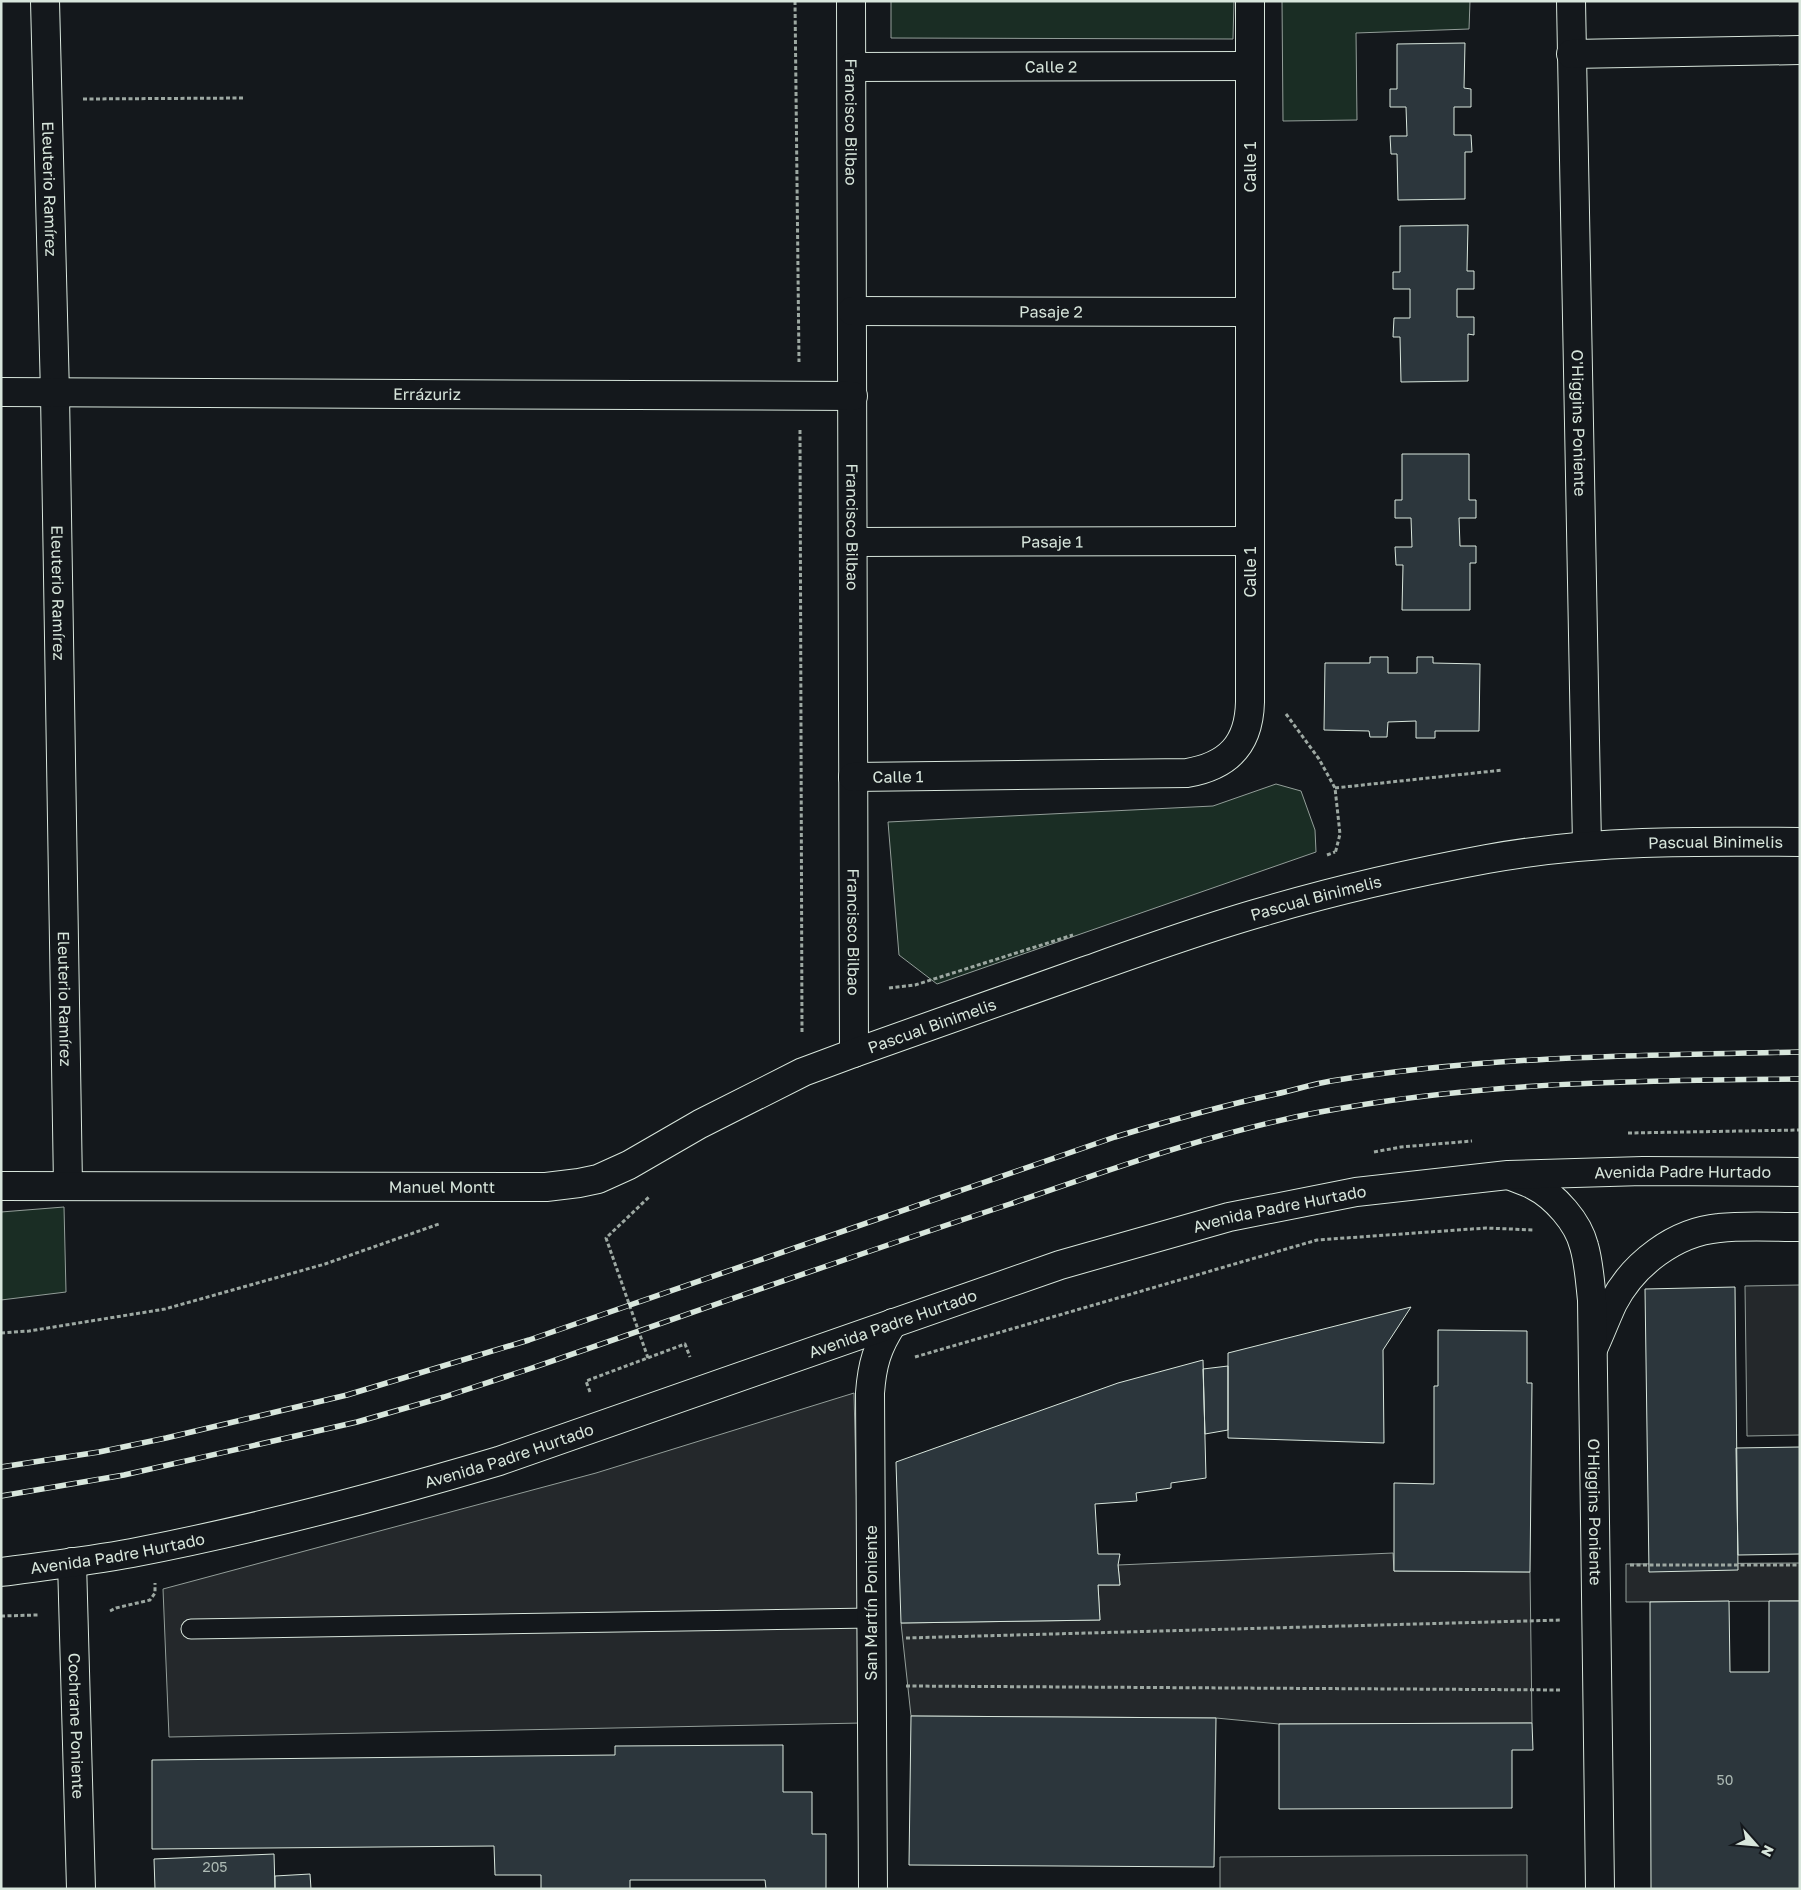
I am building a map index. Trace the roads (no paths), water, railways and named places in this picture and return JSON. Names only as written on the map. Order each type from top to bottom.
[{"type":"street","name":"Eleuterio Ramírez","points":[[45,1],[55,394],[68,1186]]},
{"type":"street","name":"Francisco Bilbao","points":[[851,1],[854,1052]]},
{"type":"street","name":"Calle 1","points":[[853,777],[1186,773],[1204,770],[1220,763],[1233,752],[1243,737],[1250,720],[1250,1]]},
{"type":"street","name":"O'Higgins Poniente","points":[[1571,1],[1587,846]]},
{"type":"street","points":[[1571,54],[1800,50]]},
{"type":"street","name":"Calle 2","points":[[852,67],[1250,66]]},
{"type":"street","name":"Pasaje 2","points":[[852,311],[1250,312]]},
{"type":"street","name":"Errázuriz","points":[[1,392],[55,394],[852,396]]},
{"type":"street","name":"Pasaje 1","points":[[853,542],[1250,542]]},
{"type":"street","name":"Pascual Binimelis","points":[[854,1052],[1187,935],[1326,894],[1411,873],[1488,859],[1587,846],[1690,841],[1800,842]]},
{"type":"street","name":"Manuel Montt","points":[[1,1186],[546,1187],[579,1183],[598,1179],[629,1166],[700,1124],[802,1072],[854,1052]]},
{"type":"street","name":"Avenida Padre Hurtado","points":[[1,1572],[151,1549],[281,1521],[491,1464],[1060,1265],[1229,1217],[1356,1192],[1508,1175],[1644,1170],[1800,1172]]},
{"type":"street","name":"O'Higgins Poniente","points":[[1508,1175],[1533,1184],[1567,1214],[1584,1244],[1592,1300],[1600,1889]]},
{"type":"street","points":[[1594,1349],[1614,1302],[1629,1279],[1655,1254],[1680,1238],[1698,1231],[1719,1228],[1800,1226]]},
{"type":"street","name":"San Martín Poniente","points":[[873,1889],[870,1393],[872,1369],[877,1352],[884,1336],[893,1323]]},
{"type":"street","name":"Cochrane Poniente","points":[[72,1562],[81,1889]]},
{"type":"lane","points":[[191,1629],[871,1628]]},
{"type":"railway","points":[[1,1467],[99,1452],[347,1395],[529,1340],[1115,1137],[1215,1109],[1317,1084],[1448,1066],[1565,1058],[1800,1052]]},
{"type":"railway","points":[[1,1496],[124,1475],[357,1422],[444,1397],[1125,1165],[1202,1141],[1280,1120],[1379,1102],[1499,1089],[1619,1082],[1800,1079]]}]
